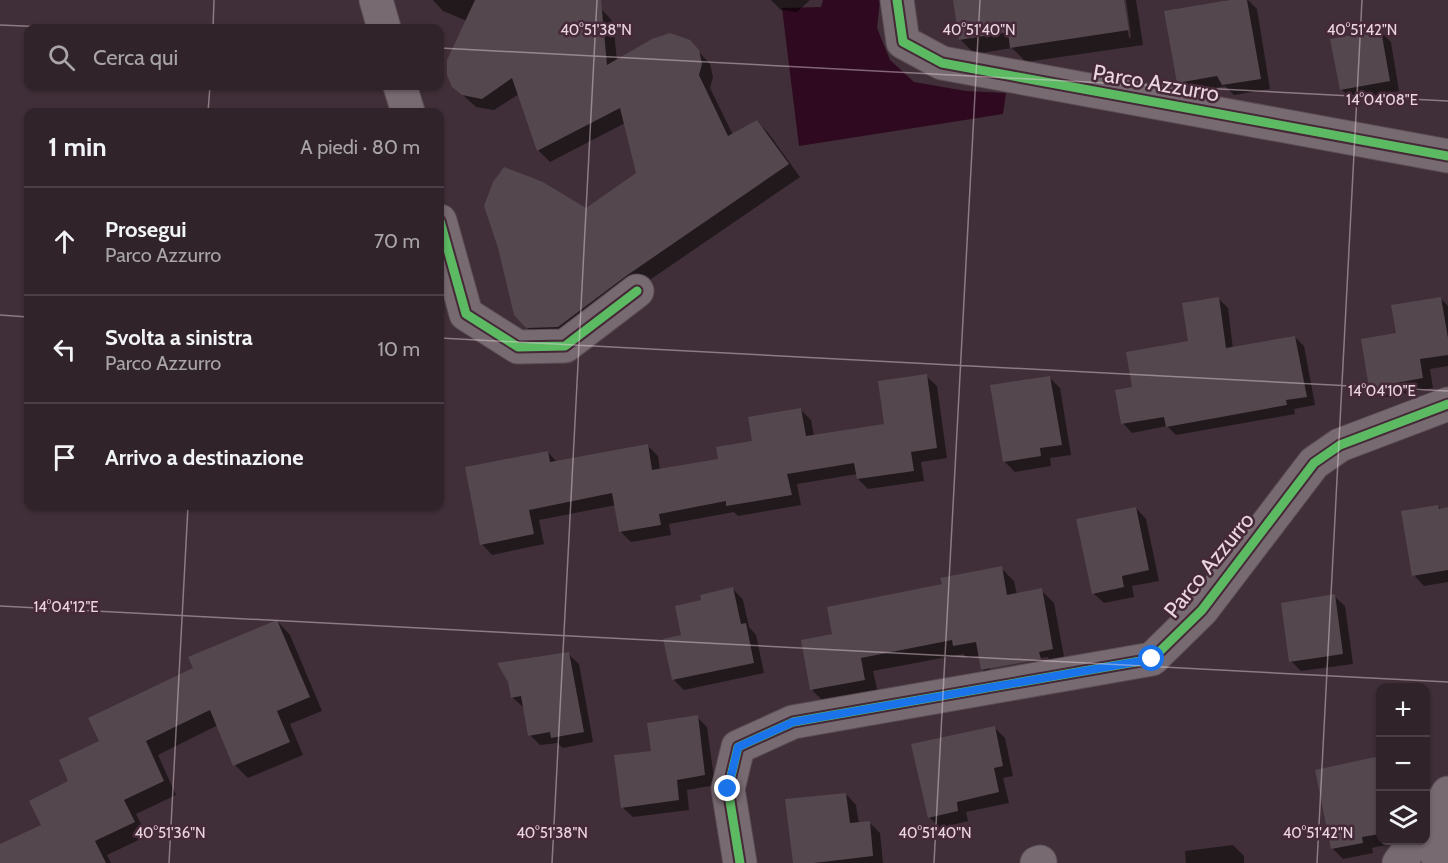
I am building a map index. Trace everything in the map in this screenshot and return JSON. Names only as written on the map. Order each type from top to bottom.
[{"type":"street","points":[[376,0],[383,24]]},
{"type":"street","name":"Parco Azzurro","points":[[897,0],[903,42],[942,63],[1448,156]]},
{"type":"street","points":[[401,90],[407,108]]},
{"type":"street","points":[[444,235],[466,314],[518,347],[565,346],[637,291]]},
{"type":"street","name":"Parco Azzurro","points":[[740,863],[728,789],[738,747],[793,722],[1152,659],[1203,610],[1314,463],[1340,445],[1448,404]]},
{"type":"street","points":[[1430,821],[1439,863]]},
{"type":"street","points":[[1399,863],[1412,845]]},
{"type":"shaded area","points":[[823,0],[880,0],[877,28],[890,60],[914,82],[966,91],[1006,93],[1003,114],[799,146],[782,8],[821,7]]},
{"type":"building","points":[[475,0],[601,0],[607,65],[652,39],[670,33],[690,40],[699,50],[702,64],[699,75],[728,136],[757,120],[789,164],[626,276],[558,327],[527,328],[514,315],[498,248],[484,206],[493,182],[504,167],[543,182],[586,208],[636,173],[620,108],[537,151],[512,78],[482,99],[462,95],[452,87],[447,75],[447,60]]},
{"type":"building","points":[[953,0],[1124,0],[1129,30],[1010,48],[1008,32],[959,40]]},
{"type":"building","points":[[1230,0],[1247,0],[1261,79],[1222,85],[1217,76],[1177,83],[1164,11]]},
{"type":"building","points":[[1381,30],[1390,81],[1340,90],[1330,39]]},
{"type":"building","points":[[1219,297],[1226,348],[1295,336],[1307,397],[1286,400],[1287,405],[1166,427],[1164,417],[1121,424],[1115,390],[1132,387],[1126,352],[1188,341],[1182,303]]},
{"type":"building","points":[[1441,297],[1448,338],[1448,355],[1420,359],[1423,378],[1369,388],[1361,339],[1396,333],[1391,305]]},
{"type":"building","points":[[927,374],[937,448],[911,452],[914,471],[857,479],[854,463],[787,474],[792,495],[726,506],[726,501],[659,514],[661,525],[619,532],[612,493],[529,510],[534,534],[480,545],[465,467],[548,451],[550,462],[648,444],[652,470],[718,459],[716,447],[752,441],[748,417],[801,408],[806,436],[884,424],[878,381]]},
{"type":"building","points":[[1050,376],[1062,445],[1040,448],[1041,456],[1003,462],[990,385]]},
{"type":"building","points":[[1438,505],[1439,509],[1448,507],[1448,570],[1412,576],[1401,511]]},
{"type":"building","points":[[1136,507],[1149,570],[1122,576],[1124,587],[1092,594],[1076,519]]},
{"type":"building","points":[[1002,566],[1007,595],[1042,588],[1053,649],[1039,652],[1041,659],[981,670],[976,642],[953,646],[952,640],[861,658],[865,680],[810,690],[801,640],[832,634],[827,607],[942,584],[940,578]]},
{"type":"building","points":[[733,587],[741,624],[746,623],[754,663],[672,680],[663,639],[681,635],[675,606],[701,600],[700,595]]},
{"type":"building","points":[[1335,594],[1343,654],[1289,662],[1281,603]]},
{"type":"building","points":[[277,620],[310,697],[277,711],[290,742],[233,766],[210,710],[146,741],[164,781],[124,800],[135,822],[95,841],[106,863],[0,863],[0,844],[41,825],[29,801],[68,781],[59,760],[99,741],[88,718],[193,668],[188,657]]},
{"type":"building","points":[[569,652],[584,732],[551,738],[550,732],[528,736],[521,696],[511,698],[508,682],[497,663]]},
{"type":"building","points":[[698,715],[705,775],[677,780],[679,800],[621,808],[614,755],[651,751],[647,723]]},
{"type":"building","points":[[995,726],[1003,766],[994,768],[999,792],[957,802],[958,811],[928,818],[911,744]]},
{"type":"building","points":[[1376,757],[1376,835],[1362,837],[1363,843],[1331,849],[1315,770]]},
{"type":"building","points":[[846,793],[850,823],[870,821],[873,856],[814,863],[793,863],[785,799]]},
{"type":"cycle path","points":[[897,0],[903,42],[942,63],[1448,156]]},
{"type":"cycle path","points":[[444,235],[466,314],[518,347],[565,346],[637,291]]},
{"type":"cycle path","points":[[740,863],[728,789],[738,747],[793,722],[1152,659],[1202,610],[1314,463],[1340,445],[1448,404]]},
{"type":"route","points":[[728,789],[738,747],[793,722],[1152,659]]}]
